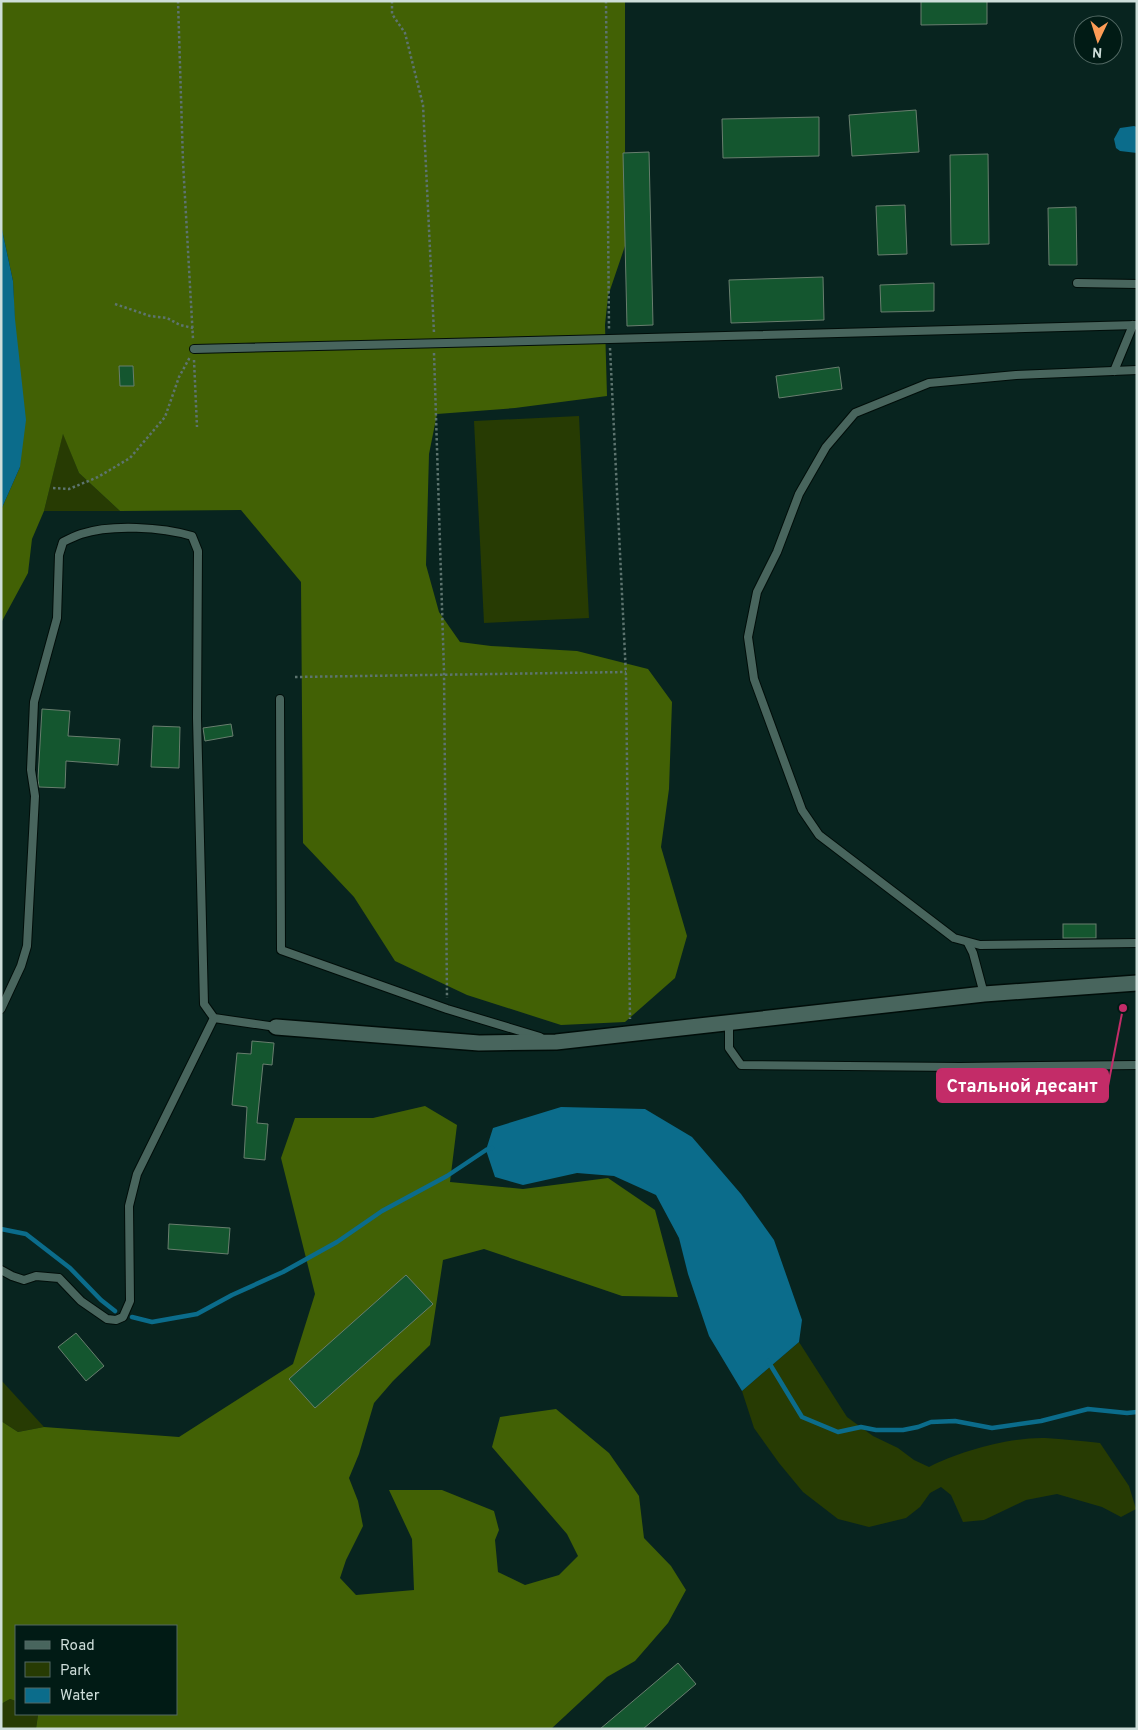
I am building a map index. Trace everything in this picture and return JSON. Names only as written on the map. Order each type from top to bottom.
[{"type":"street","points":[[276,1027],[480,1044],[556,1042],[984,994],[1137,983]]},
{"type":"lane","points":[[1077,283],[1137,284]]},
{"type":"lane","points":[[194,349],[1135,325],[1114,371]]},
{"type":"lane","points":[[1137,370],[1016,375],[928,383],[855,413],[826,447],[799,494],[777,552],[757,592],[748,637],[754,679],[802,810],[820,835],[954,938],[968,943],[980,945],[1137,944]]},
{"type":"lane","points":[[1,1009],[22,966],[27,946],[35,796],[31,770],[34,702],[57,618],[59,555],[63,542],[81,534],[119,527],[180,532],[192,536],[198,551],[198,737],[204,1004],[214,1018],[276,1027]]},
{"type":"lane","points":[[280,699],[281,950],[447,1009],[556,1042]]},
{"type":"lane","points":[[968,943],[974,953],[984,994]]},
{"type":"lane","points":[[1,1270],[24,1280],[36,1276],[59,1278],[81,1301],[107,1319],[116,1320],[123,1317],[130,1301],[129,1206],[137,1174],[214,1018]]},
{"type":"lane","points":[[729,1023],[729,1048],[741,1064],[960,1067],[1137,1064]]},
{"type":"path","points":[[178,1],[183,162],[197,427]]},
{"type":"path","points":[[392,1],[392,14],[406,33],[423,104],[434,343],[444,675],[447,1009]]},
{"type":"path","points":[[606,1],[609,339],[626,672],[631,1034]]},
{"type":"path","points":[[115,304],[150,316],[167,318],[180,325],[193,328]]},
{"type":"path","points":[[53,488],[69,489],[98,477],[130,458],[165,417],[178,376],[194,349]]},
{"type":"path","points":[[296,677],[626,672]]},
{"type":"green space","points":[[1,1],[625,1],[625,246],[608,296],[605,325],[607,396],[515,408],[437,414],[429,454],[426,565],[439,612],[460,642],[491,646],[577,651],[648,669],[672,702],[669,789],[661,847],[687,936],[675,978],[625,1022],[561,1025],[467,995],[395,961],[354,897],[303,843],[301,582],[241,510],[120,511],[79,473],[63,434],[44,511],[32,539],[28,573],[1,623],[1,510],[20,467],[13,281],[1,225]]},
{"type":"green space","points":[[579,416],[589,618],[484,623],[474,421]]},
{"type":"green space","points":[[63,433],[79,473],[120,511],[44,511]]},
{"type":"green space","points":[[425,1106],[457,1125],[450,1182],[523,1189],[608,1178],[655,1210],[678,1297],[622,1296],[484,1249],[443,1260],[430,1345],[393,1381],[374,1403],[359,1454],[349,1478],[358,1501],[363,1526],[346,1560],[340,1578],[356,1595],[414,1590],[412,1539],[389,1490],[442,1490],[494,1511],[499,1530],[495,1540],[498,1572],[525,1585],[559,1575],[578,1556],[567,1534],[492,1447],[500,1417],[556,1409],[609,1453],[639,1496],[644,1538],[671,1566],[686,1590],[668,1623],[635,1661],[607,1677],[551,1729],[36,1729],[38,1715],[178,1715],[178,1625],[15,1625],[15,1701],[10,1699],[1,1704],[1,1421],[18,1432],[44,1427],[179,1437],[293,1364],[315,1294],[281,1158],[295,1118],[373,1118]]},
{"type":"green space","points":[[799,1342],[847,1417],[873,1436],[898,1448],[914,1460],[929,1467],[986,1446],[1031,1438],[1052,1438],[1100,1443],[1129,1486],[1136,1509],[1121,1517],[1102,1507],[1057,1494],[1026,1500],[984,1520],[963,1522],[951,1495],[941,1487],[930,1493],[920,1507],[906,1518],[869,1527],[838,1519],[803,1492],[779,1463],[754,1428],[742,1391]]},
{"type":"green space","points":[[1,1380],[44,1427],[18,1432],[1,1421]]},
{"type":"green space","points":[[10,1699],[15,1701],[15,1715],[38,1715],[36,1729],[1,1729],[1,1704]]},
{"type":"water","points":[[1137,127],[1137,153],[1120,151],[1116,148],[1114,139],[1120,128]]},
{"type":"water","points":[[1,225],[13,281],[15,319],[26,420],[20,467],[1,510]]},
{"type":"water","points":[[561,1107],[645,1109],[692,1137],[741,1194],[774,1240],[802,1320],[799,1342],[742,1391],[709,1336],[688,1274],[679,1238],[656,1195],[614,1176],[577,1173],[523,1185],[495,1177],[486,1150],[493,1128]]},
{"type":"building","points":[[921,1],[987,1],[987,24],[921,25]]},
{"type":"building","points":[[916,110],[919,152],[852,156],[849,115]]},
{"type":"building","points":[[819,117],[819,156],[723,158],[722,119]]},
{"type":"building","points":[[649,152],[653,325],[627,326],[623,153]]},
{"type":"building","points":[[988,154],[989,244],[951,245],[950,155]]},
{"type":"building","points":[[905,205],[907,254],[878,255],[876,206]]},
{"type":"building","points":[[1076,207],[1077,265],[1049,265],[1048,208]]},
{"type":"building","points":[[823,277],[824,320],[731,323],[729,280]]},
{"type":"building","points":[[934,283],[934,311],[881,312],[880,285]]},
{"type":"building","points":[[119,366],[133,366],[134,386],[120,386]]},
{"type":"building","points":[[839,367],[842,389],[779,398],[776,376]]},
{"type":"building","points":[[42,709],[70,711],[68,736],[120,739],[118,765],[66,761],[65,788],[39,787]]},
{"type":"building","points":[[231,724],[233,736],[205,741],[203,728]]},
{"type":"building","points":[[153,726],[180,727],[179,768],[151,767]]},
{"type":"building","points":[[1063,924],[1096,924],[1096,938],[1063,938]]},
{"type":"building","points":[[252,1041],[274,1043],[272,1065],[263,1064],[257,1123],[268,1124],[265,1160],[244,1158],[247,1107],[232,1105],[237,1053],[251,1054]]},
{"type":"building","points":[[169,1224],[230,1228],[228,1254],[168,1249]]},
{"type":"building","points":[[406,1275],[433,1304],[315,1408],[289,1379]]},
{"type":"building","points":[[76,1333],[104,1366],[86,1381],[58,1347]]},
{"type":"building","points":[[678,1663],[696,1684],[643,1729],[600,1729]]},
{"type":"waterway","points":[[132,1317],[152,1322],[197,1314],[232,1295],[283,1272],[337,1242],[382,1211],[447,1176],[492,1148]]},
{"type":"waterway","points":[[1,1229],[26,1234],[70,1268],[101,1300],[115,1311]]},
{"type":"waterway","points":[[768,1361],[802,1417],[838,1432],[861,1427],[876,1430],[903,1430],[931,1422],[955,1421],[992,1428],[1041,1421],[1088,1409],[1127,1413],[1137,1412]]},
{"type":"place","name":"Стальной десант","points":[[1123,1008]]}]
